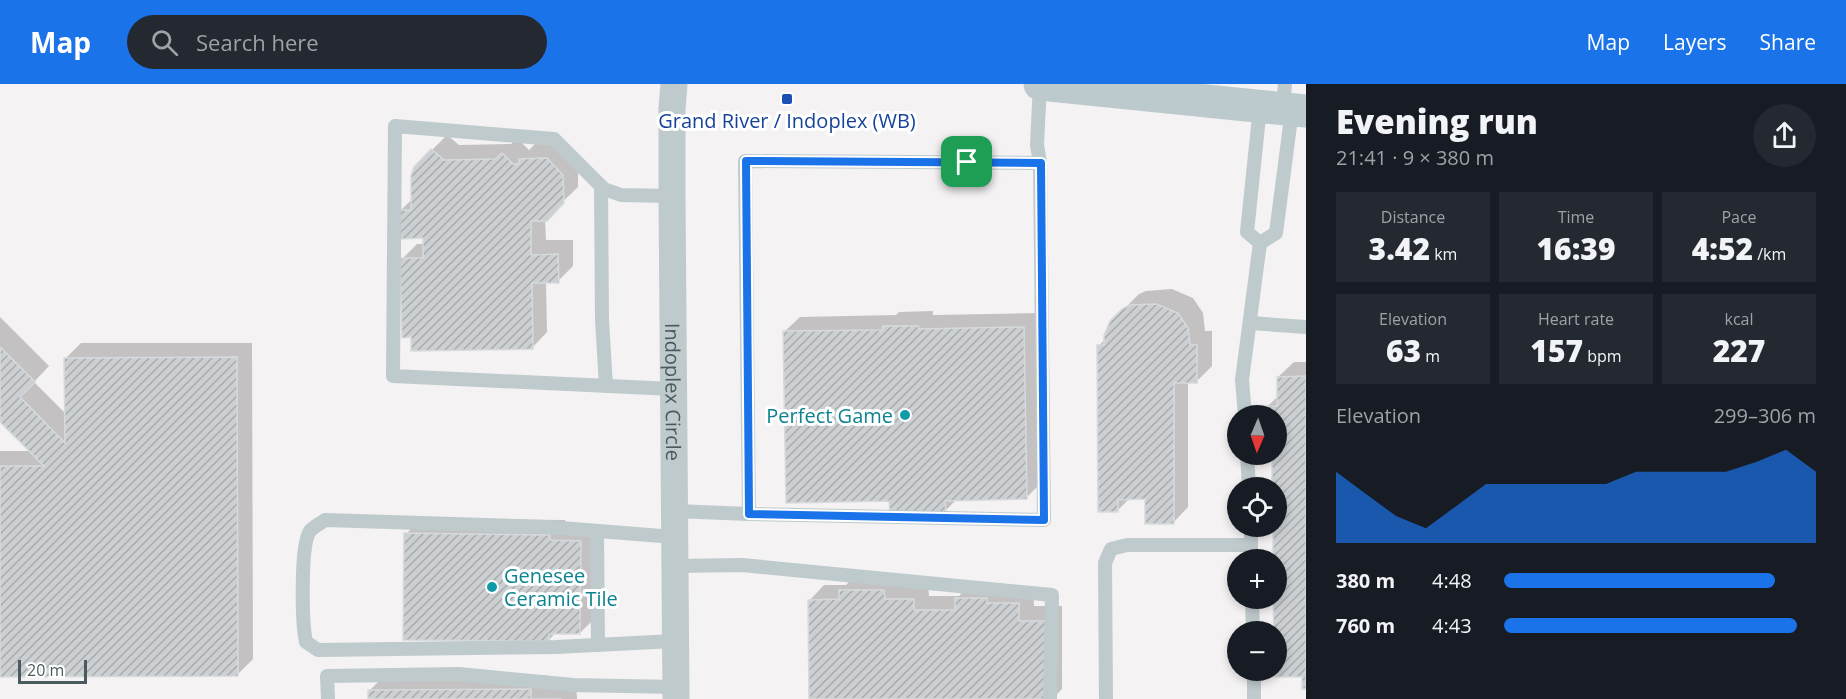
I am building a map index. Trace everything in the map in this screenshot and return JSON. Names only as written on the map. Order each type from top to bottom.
[{"type":"main road","points":[[1040,84],[1285,104]]},
{"type":"street","name":"Indoplex Circle","points":[[674,84],[672,196],[676,693]]},
{"type":"lane","points":[[674,641],[598,645],[318,650],[306,642],[303,628],[305,549],[310,531],[325,520],[548,527],[597,532],[749,514],[1044,520],[1041,163],[1036,145],[1040,84]]},
{"type":"lane","points":[[1260,243],[1247,232],[1285,104]]},
{"type":"lane","points":[[1260,243],[1276,233],[1285,104]]},
{"type":"lane","points":[[672,196],[621,195],[602,186],[554,139],[394,126],[393,376],[673,389]]},
{"type":"lane","points":[[749,514],[746,161],[1041,163]]},
{"type":"lane","points":[[602,186],[602,320],[606,386]]},
{"type":"lane","points":[[1244,405],[1242,380],[1260,243]]},
{"type":"lane","points":[[1250,323],[1306,327]]},
{"type":"lane","points":[[597,532],[598,645]]},
{"type":"lane","points":[[1106,699],[1105,563],[1111,549],[1127,545],[1227,551]]},
{"type":"lane","points":[[675,566],[742,565],[1052,595],[1050,699]]},
{"type":"lane","points":[[328,699],[327,676],[459,674],[676,693]]},
{"type":"lane","points":[[1254,681],[1254,699]]},
{"type":"building","points":[[431,149],[444,160],[495,159],[502,153],[513,164],[519,164],[519,159],[547,158],[563,175],[564,203],[547,221],[531,221],[531,255],[558,254],[559,283],[532,283],[533,349],[411,351],[411,337],[402,338],[400,258],[423,258],[423,238],[400,239],[399,210],[411,210],[411,176],[414,167]]},
{"type":"building","points":[[1156,304],[1178,313],[1188,328],[1190,345],[1197,345],[1197,383],[1174,383],[1174,524],[1145,524],[1145,499],[1118,500],[1118,512],[1098,512],[1097,345],[1104,345],[1104,336],[1110,321],[1122,309],[1130,305]]},
{"type":"building","name":"Perfect Game","points":[[883,326],[918,326],[919,329],[1024,327],[1027,499],[945,501],[946,513],[890,514],[889,501],[786,503],[783,331],[882,330]]},
{"type":"building","points":[[0,347],[35,382],[20,397],[65,443],[64,358],[237,357],[238,676],[0,677],[0,466],[44,466],[0,422]]},
{"type":"building","points":[[1306,376],[1306,689],[1302,689],[1302,677],[1287,677],[1287,621],[1274,621],[1273,609],[1287,609],[1287,549],[1273,549],[1273,537],[1287,537],[1287,477],[1272,477],[1272,465],[1287,465],[1287,405],[1277,405],[1277,377]]},
{"type":"building","name":"Genesee Ceramic Tile","points":[[404,533],[550,535],[550,540],[581,541],[580,634],[549,634],[549,641],[403,640]]},
{"type":"building","points":[[839,590],[884,590],[885,599],[914,599],[914,610],[955,610],[955,598],[987,598],[987,603],[1019,603],[1019,621],[1047,621],[1048,699],[809,699],[808,600],[839,599]]},
{"type":"building","points":[[531,689],[531,699],[368,699],[368,690]]},
{"type":"place","name":"Grand River / Indoplex (WB)","points":[[787,99]]},
{"type":"place","name":"Perfect Game","points":[[905,415]]},
{"type":"place","name":"Genesee Ceramic Tile","points":[[492,587]]},
{"type":"route","points":[[746,161],[967,162],[1041,163],[1044,520],[749,514],[746,161]]}]
